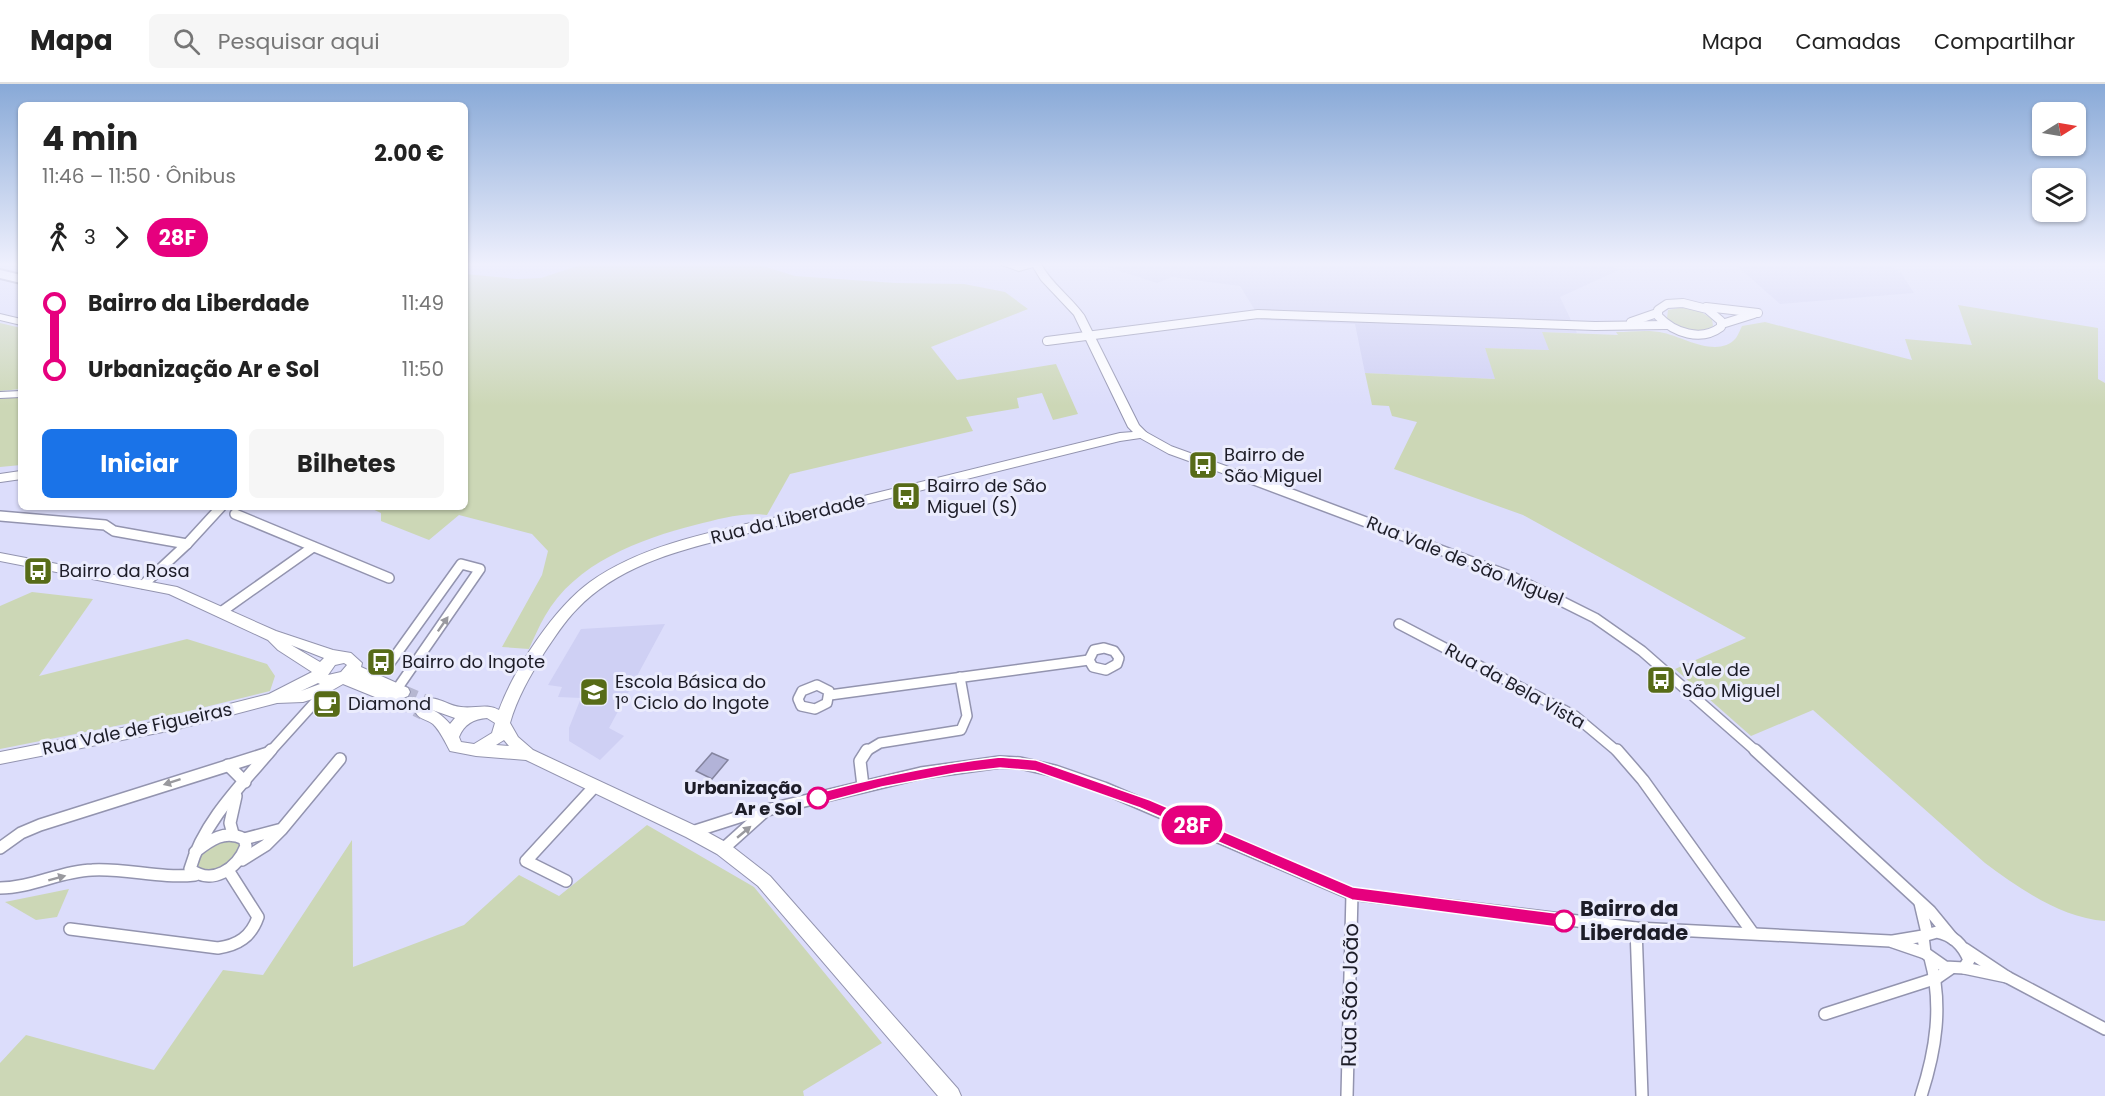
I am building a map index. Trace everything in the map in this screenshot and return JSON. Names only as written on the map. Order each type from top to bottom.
[{"type":"street","points":[[1075,311],[1090,334],[1138,431]]},
{"type":"street","points":[[1709,311],[1716,315],[1722,324]]},
{"type":"street","points":[[1047,341],[1258,314],[1595,326],[1667,325],[1684,332],[1702,334],[1717,331],[1722,324],[1758,313],[1741,311]]},
{"type":"street","points":[[1625,324],[1657,313],[1667,325]]},
{"type":"street","points":[[0,317],[18,321]]},
{"type":"street","points":[[0,395],[18,394]]},
{"type":"street","name":"Rua da Liberdade","points":[[503,723],[512,692],[560,619],[574,602],[596,584],[635,563],[690,544],[1138,431]]},
{"type":"street","name":"Rua Vale de São Miguel","points":[[1138,431],[1170,450],[1366,520],[1515,578],[1595,618],[1642,651],[1774,767],[1919,901],[1953,939],[2007,977]]},
{"type":"street","points":[[0,478],[18,475]]},
{"type":"street","points":[[144,584],[219,510]]},
{"type":"street","points":[[235,514],[389,578]]},
{"type":"street","points":[[0,516],[105,525],[114,531],[187,544]]},
{"type":"street","points":[[222,612],[313,547]]},
{"type":"street","points":[[0,557],[180,592],[273,636],[288,638],[321,653],[354,660],[339,680],[296,719],[236,792],[190,861],[190,869],[195,875]]},
{"type":"street","points":[[273,636],[279,646],[311,661],[324,680],[339,680],[399,693],[480,569],[461,564],[385,670]]},
{"type":"street","name":"Rua da Bela Vista","points":[[1399,624],[1566,711],[1604,738],[1643,780],[1752,932]]},
{"type":"street","name":"Rua Vale de Figueiras","points":[[273,699],[320,673],[330,661],[340,657]]},
{"type":"street","points":[[830,695],[1089,660]]},
{"type":"street","points":[[863,786],[862,754],[868,749],[888,742],[944,736],[961,730],[967,716],[960,677]]},
{"type":"street","name":"Rua Vale de Figueiras","points":[[0,758],[178,723],[273,699],[302,696],[339,680]]},
{"type":"street","name":"Rua da Liberdade","points":[[479,713],[512,692]]},
{"type":"street","points":[[296,719],[302,696]]},
{"type":"street","points":[[528,754],[455,747],[451,737],[426,708],[459,713],[496,714],[513,741],[528,754],[723,849],[764,882],[951,1096]]},
{"type":"street","points":[[451,737],[459,723],[479,713]]},
{"type":"street","points":[[476,750],[492,743],[498,737],[503,723]]},
{"type":"street","points":[[0,848],[21,833],[40,825],[267,753]]},
{"type":"street","points":[[0,888],[15,889],[87,870],[121,870],[175,879],[195,875],[216,876],[266,845],[340,759]]},
{"type":"street","points":[[692,832],[742,816],[763,813],[863,786],[956,767],[1000,762],[1036,766],[1145,804],[1352,894],[1636,928],[1752,932],[1890,941],[1939,933],[1953,939]]},
{"type":"street","points":[[228,765],[245,782]]},
{"type":"street","points":[[566,881],[526,861],[595,786]]},
{"type":"street","points":[[233,866],[244,854],[246,846],[230,823],[236,792]]},
{"type":"street","points":[[723,849],[763,813]]},
{"type":"street","points":[[195,852],[220,836],[238,837],[282,829]]},
{"type":"street","points":[[70,929],[218,948],[233,947],[254,931],[258,917],[233,866]]},
{"type":"street","name":"Rua São João","points":[[1347,1096],[1352,894]]},
{"type":"street","points":[[1919,901],[1925,934],[1922,946],[1937,978],[1933,1047],[1929,1072],[1921,1096]]},
{"type":"street","points":[[1636,928],[1642,1096]]},
{"type":"street","points":[[1890,941],[1928,956],[1950,969]]},
{"type":"street","points":[[1963,947],[1969,960],[1964,968]]},
{"type":"street","points":[[1825,1014],[1937,978],[1950,969],[1964,968],[2007,977],[2105,1029]]},
{"type":"shaded area","points":[[1256,311],[1567,311],[1577,333],[1542,332],[1550,350],[1485,348],[1496,379],[1365,373],[1355,324],[1261,320]]},
{"type":"shaded area","name":"Escola Básica do 1º Ciclo do Ingote","points":[[665,624],[609,728],[624,736],[600,760],[569,741],[569,728],[581,698],[558,697],[562,687],[548,685],[581,629]]},
{"type":"green space","points":[[468,311],[1022,311],[931,347],[957,380],[1056,364],[1078,414],[1053,420],[1042,393],[1017,398],[1019,408],[966,417],[973,431],[790,474],[767,515],[722,518],[674,531],[631,546],[591,568],[573,581],[558,597],[543,620],[529,649],[502,647],[542,575],[548,551],[532,534],[459,515],[429,540],[381,521],[381,513],[374,510],[468,510]]},
{"type":"green space","points":[[1668,311],[1700,311],[1712,319],[1713,326],[1701,330],[1689,330],[1667,318]]},
{"type":"green space","points":[[1960,311],[1996,311],[2098,328],[2098,379],[2105,383],[2105,921],[2089,919],[2057,908],[2026,892],[1998,873],[1813,710],[1751,736],[1675,669],[1746,638],[1523,515],[1394,469],[1417,422],[1392,416],[1389,406],[1372,405],[1365,373],[1495,379],[1485,348],[1549,350],[1542,332],[1618,335],[1616,332],[1652,331],[1700,345],[1720,347],[1736,338],[1742,326],[1765,322],[1912,360],[1905,339],[1972,345]]},
{"type":"green space","points":[[0,323],[18,327],[18,389],[0,391]]},
{"type":"green space","points":[[18,397],[18,465],[0,467],[0,399]]},
{"type":"green space","points":[[32,592],[93,599],[39,676],[187,639],[267,664],[275,676],[270,691],[181,713],[0,749],[0,606]]},
{"type":"green space","points":[[647,825],[754,887],[882,1043],[803,1091],[804,1096],[0,1096],[0,1063],[26,1035],[154,1070],[223,970],[263,975],[352,840],[353,967],[464,925],[519,875],[559,896]]},
{"type":"green space","points":[[224,840],[239,842],[241,845],[230,865],[210,872],[200,869],[198,865],[200,855]]},
{"type":"green space","points":[[69,889],[57,917],[36,920],[5,902]]},
{"type":"building","points":[[712,753],[728,760],[712,779],[696,771]]},
{"type":"tunnel","points":[[403,692],[429,703]]},
{"type":"tunnel","points":[[397,700],[423,713]]},
{"type":"bus line","name":"28F","points":[[818,798],[921,773],[1000,762],[1020,763],[1055,771],[1145,804],[1352,894],[1495,910],[1564,921]]},
{"type":"place","name":"Bairro de São Miguel","points":[[1203,465]]},
{"type":"place","name":"Bairro de São Miguel (S)","points":[[906,496]]},
{"type":"place","name":"Bairro da Rosa","points":[[38,571]]},
{"type":"place","name":"Bairro do Ingote","points":[[381,662]]},
{"type":"place","name":"Vale de São Miguel","points":[[1661,680]]},
{"type":"place","name":"Escola Básica do 1º Ciclo do Ingote","points":[[594,692]]},
{"type":"place","name":"Diamond","points":[[327,704]]},
{"type":"place","name":"Urbanização Ar e Sol","points":[[818,798]]},
{"type":"place","name":"Bairro da Liberdade","points":[[1564,921]]}]
